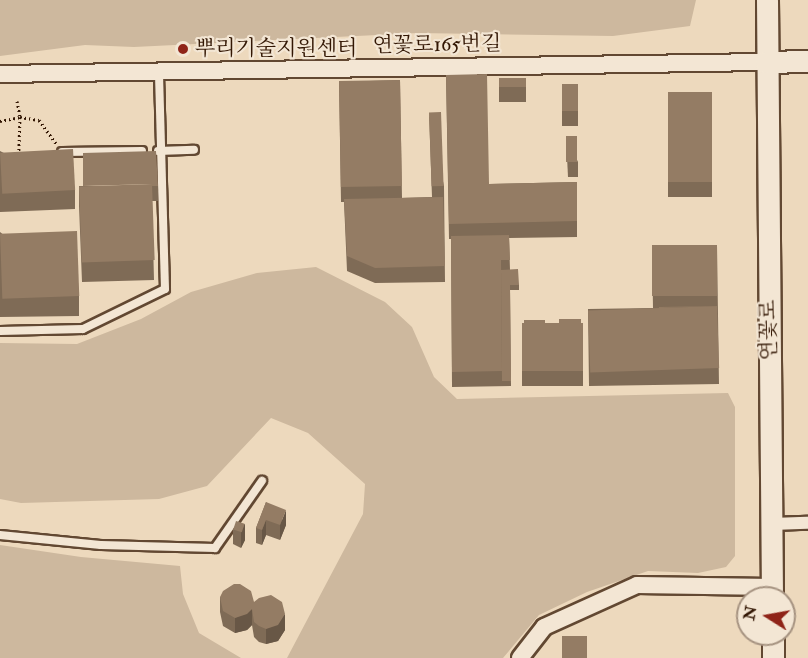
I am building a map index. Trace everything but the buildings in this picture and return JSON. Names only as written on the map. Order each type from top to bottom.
[{"type":"street","name":"연꽃로","points":[[768,0],[766,62],[772,586]]},
{"type":"street","points":[[766,62],[808,61]]},
{"type":"street","name":"연꽃로165번길","points":[[0,74],[766,62]]},
{"type":"street","points":[[771,524],[808,523]]},
{"type":"street","points":[[519,658],[544,627],[637,585],[736,590]]},
{"type":"lane","points":[[0,331],[83,329],[165,289],[159,71]]},
{"type":"lane","points":[[51,152],[194,150]]},
{"type":"lane","points":[[0,535],[101,545],[215,548],[262,481]]},
{"type":"path","points":[[17,101],[20,117],[20,153]]},
{"type":"path","points":[[0,121],[20,117],[39,120],[62,152]]},
{"type":"shaded area","points":[[0,0],[696,0],[690,26],[613,36],[418,33],[134,47],[85,45],[0,56]]},
{"type":"shaded area","points":[[316,267],[385,302],[412,327],[434,377],[457,399],[728,393],[735,407],[735,556],[726,567],[698,573],[648,571],[587,592],[539,615],[503,658],[287,658],[363,514],[365,484],[308,433],[271,418],[207,486],[159,499],[21,503],[0,499],[0,343],[77,344],[141,319],[191,292],[257,273]]},
{"type":"shaded area","points":[[0,545],[81,557],[180,566],[183,594],[199,633],[241,658],[0,658]]},
{"type":"place","name":"뿌리기술지원센터","points":[[183,49]]}]
